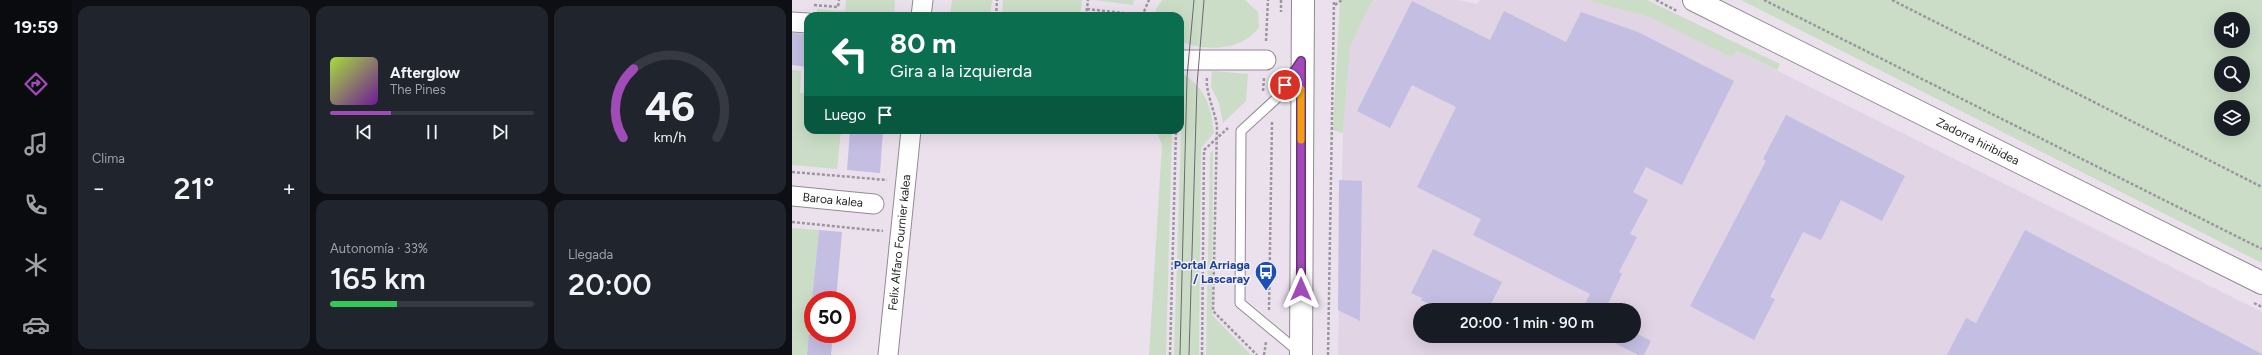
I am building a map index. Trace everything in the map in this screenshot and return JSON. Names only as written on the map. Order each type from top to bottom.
[{"type":"main road","points":[[1301,354],[1301,61],[1303,0]]},
{"type":"main road","name":"Zadorra hiribidea","points":[[1694,0],[2262,282]]},
{"type":"street","points":[[922,12],[923,0]]},
{"type":"street","points":[[792,22],[804,23]]},
{"type":"street","points":[[1184,60],[1266,60]]},
{"type":"street","name":"Felix Alfaro Fournier kalea","points":[[888,355],[911,134]]},
{"type":"street","name":"Baroa kalea","points":[[792,196],[874,204]]},
{"type":"lane","points":[[1301,61],[1277,98],[1241,131],[1240,303],[1269,325],[1301,354]]},
{"type":"path","points":[[808,4],[838,7],[839,0]]},
{"type":"path","points":[[996,12],[997,0]]},
{"type":"path","points":[[1087,12],[1088,0]]},
{"type":"path","points":[[1143,12],[1149,0]]},
{"type":"path","points":[[1264,355],[1269,325],[1273,125],[1263,92],[1266,60],[1268,0]]},
{"type":"path","points":[[1328,355],[1334,0]]},
{"type":"path","points":[[1334,5],[1342,0]]},
{"type":"path","points":[[1764,0],[2262,250]]},
{"type":"path","points":[[1892,0],[2262,187]]},
{"type":"path","points":[[1087,9],[1114,12]]},
{"type":"path","points":[[1212,60],[1205,87],[1213,106],[1218,126],[1213,311],[1256,355]]},
{"type":"path","points":[[1170,355],[1176,134]]},
{"type":"path","points":[[792,172],[906,182]]},
{"type":"path","points":[[792,222],[901,233]]},
{"type":"shaded area","points":[[1374,0],[1458,0],[1477,4],[1480,0],[1586,0],[1649,17],[1731,57],[1738,51],[2262,312],[2262,355],[1338,355],[1343,133],[1350,47],[1369,7]]},
{"type":"green space","points":[[846,0],[895,0],[894,12],[817,12],[817,9],[845,11]]},
{"type":"green space","points":[[952,0],[992,0],[990,12],[950,12]]},
{"type":"green space","points":[[1003,0],[1082,0],[1080,12],[1002,12]]},
{"type":"green space","points":[[1094,0],[1134,0],[1133,5]]},
{"type":"green space","points":[[1162,0],[1245,0],[1258,12],[1259,27],[1252,35],[1233,45],[1211,48],[1200,47],[1184,43],[1184,12],[1156,12]]},
{"type":"green space","points":[[1340,0],[1374,0],[1369,7],[1350,47],[1343,133],[1333,130]]},
{"type":"green space","points":[[1586,0],[1647,0],[1780,64],[1777,70],[1738,51],[1731,57],[1649,17]]},
{"type":"green space","points":[[1741,0],[2262,0],[2262,263]]},
{"type":"green space","points":[[792,70],[801,71],[800,93],[804,93],[804,134],[841,134],[837,169],[792,165]]},
{"type":"green space","points":[[1212,71],[1248,74],[1246,101],[1223,123],[1219,103],[1211,87]]},
{"type":"green space","points":[[1184,75],[1198,86],[1203,93],[1209,107],[1214,133],[1201,148],[1199,355],[1174,355],[1181,134],[1184,134]]},
{"type":"green space","points":[[1158,134],[1172,134],[1166,355],[1149,355],[1162,145]]},
{"type":"green space","points":[[1213,150],[1212,315],[1251,355],[1206,355],[1210,153]]},
{"type":"green space","points":[[792,228],[819,230],[813,291],[804,291],[804,343],[808,343],[807,355],[792,355]]},
{"type":"building","points":[[1412,1],[1490,40],[1504,11],[1566,42],[1581,12],[1638,32],[1734,81],[1682,185],[1646,167],[1633,192],[1648,200],[1630,234],[1637,237],[1619,272],[1622,274],[1608,303],[1586,303],[1590,294],[1473,235],[1481,219],[1417,187],[1456,107],[1412,85],[1390,128],[1357,111]]},
{"type":"building","points":[[792,33],[804,34],[804,66],[792,65]]},
{"type":"building","points":[[1786,115],[1905,176],[1882,221],[1841,200],[1821,240],[1803,232],[1770,297],[1775,299],[1754,340],[1690,306],[1766,161],[1763,159]]},
{"type":"building","points":[[850,134],[883,134],[880,173],[847,170]]},
{"type":"building","points":[[1339,180],[1362,181],[1360,321],[1338,310]]},
{"type":"building","points":[[819,230],[842,232],[837,291],[813,291]]},
{"type":"building","points":[[2025,230],[2262,355],[1947,355],[1966,318],[1976,323]]},
{"type":"building","points":[[1433,249],[1502,282],[1492,303],[1427,303],[1421,300],[1422,298],[1411,293]]},
{"type":"building","points":[[1641,336],[1651,341],[1644,355],[1638,355],[1615,343],[1641,343]]},
{"type":"building","points":[[808,343],[832,343],[831,355],[807,355]]},
{"type":"tram line","points":[[1180,355],[1187,77],[1194,0]]},
{"type":"tram line","points":[[1189,355],[1197,85],[1204,0]]},
{"type":"slow traffic","points":[[1301,89],[1301,140]]},
{"type":"place","name":"Portal Arriaga / Lascaray","points":[[1266,292]]},
{"type":"route","points":[[1285,85],[1301,61],[1301,289]]}]
